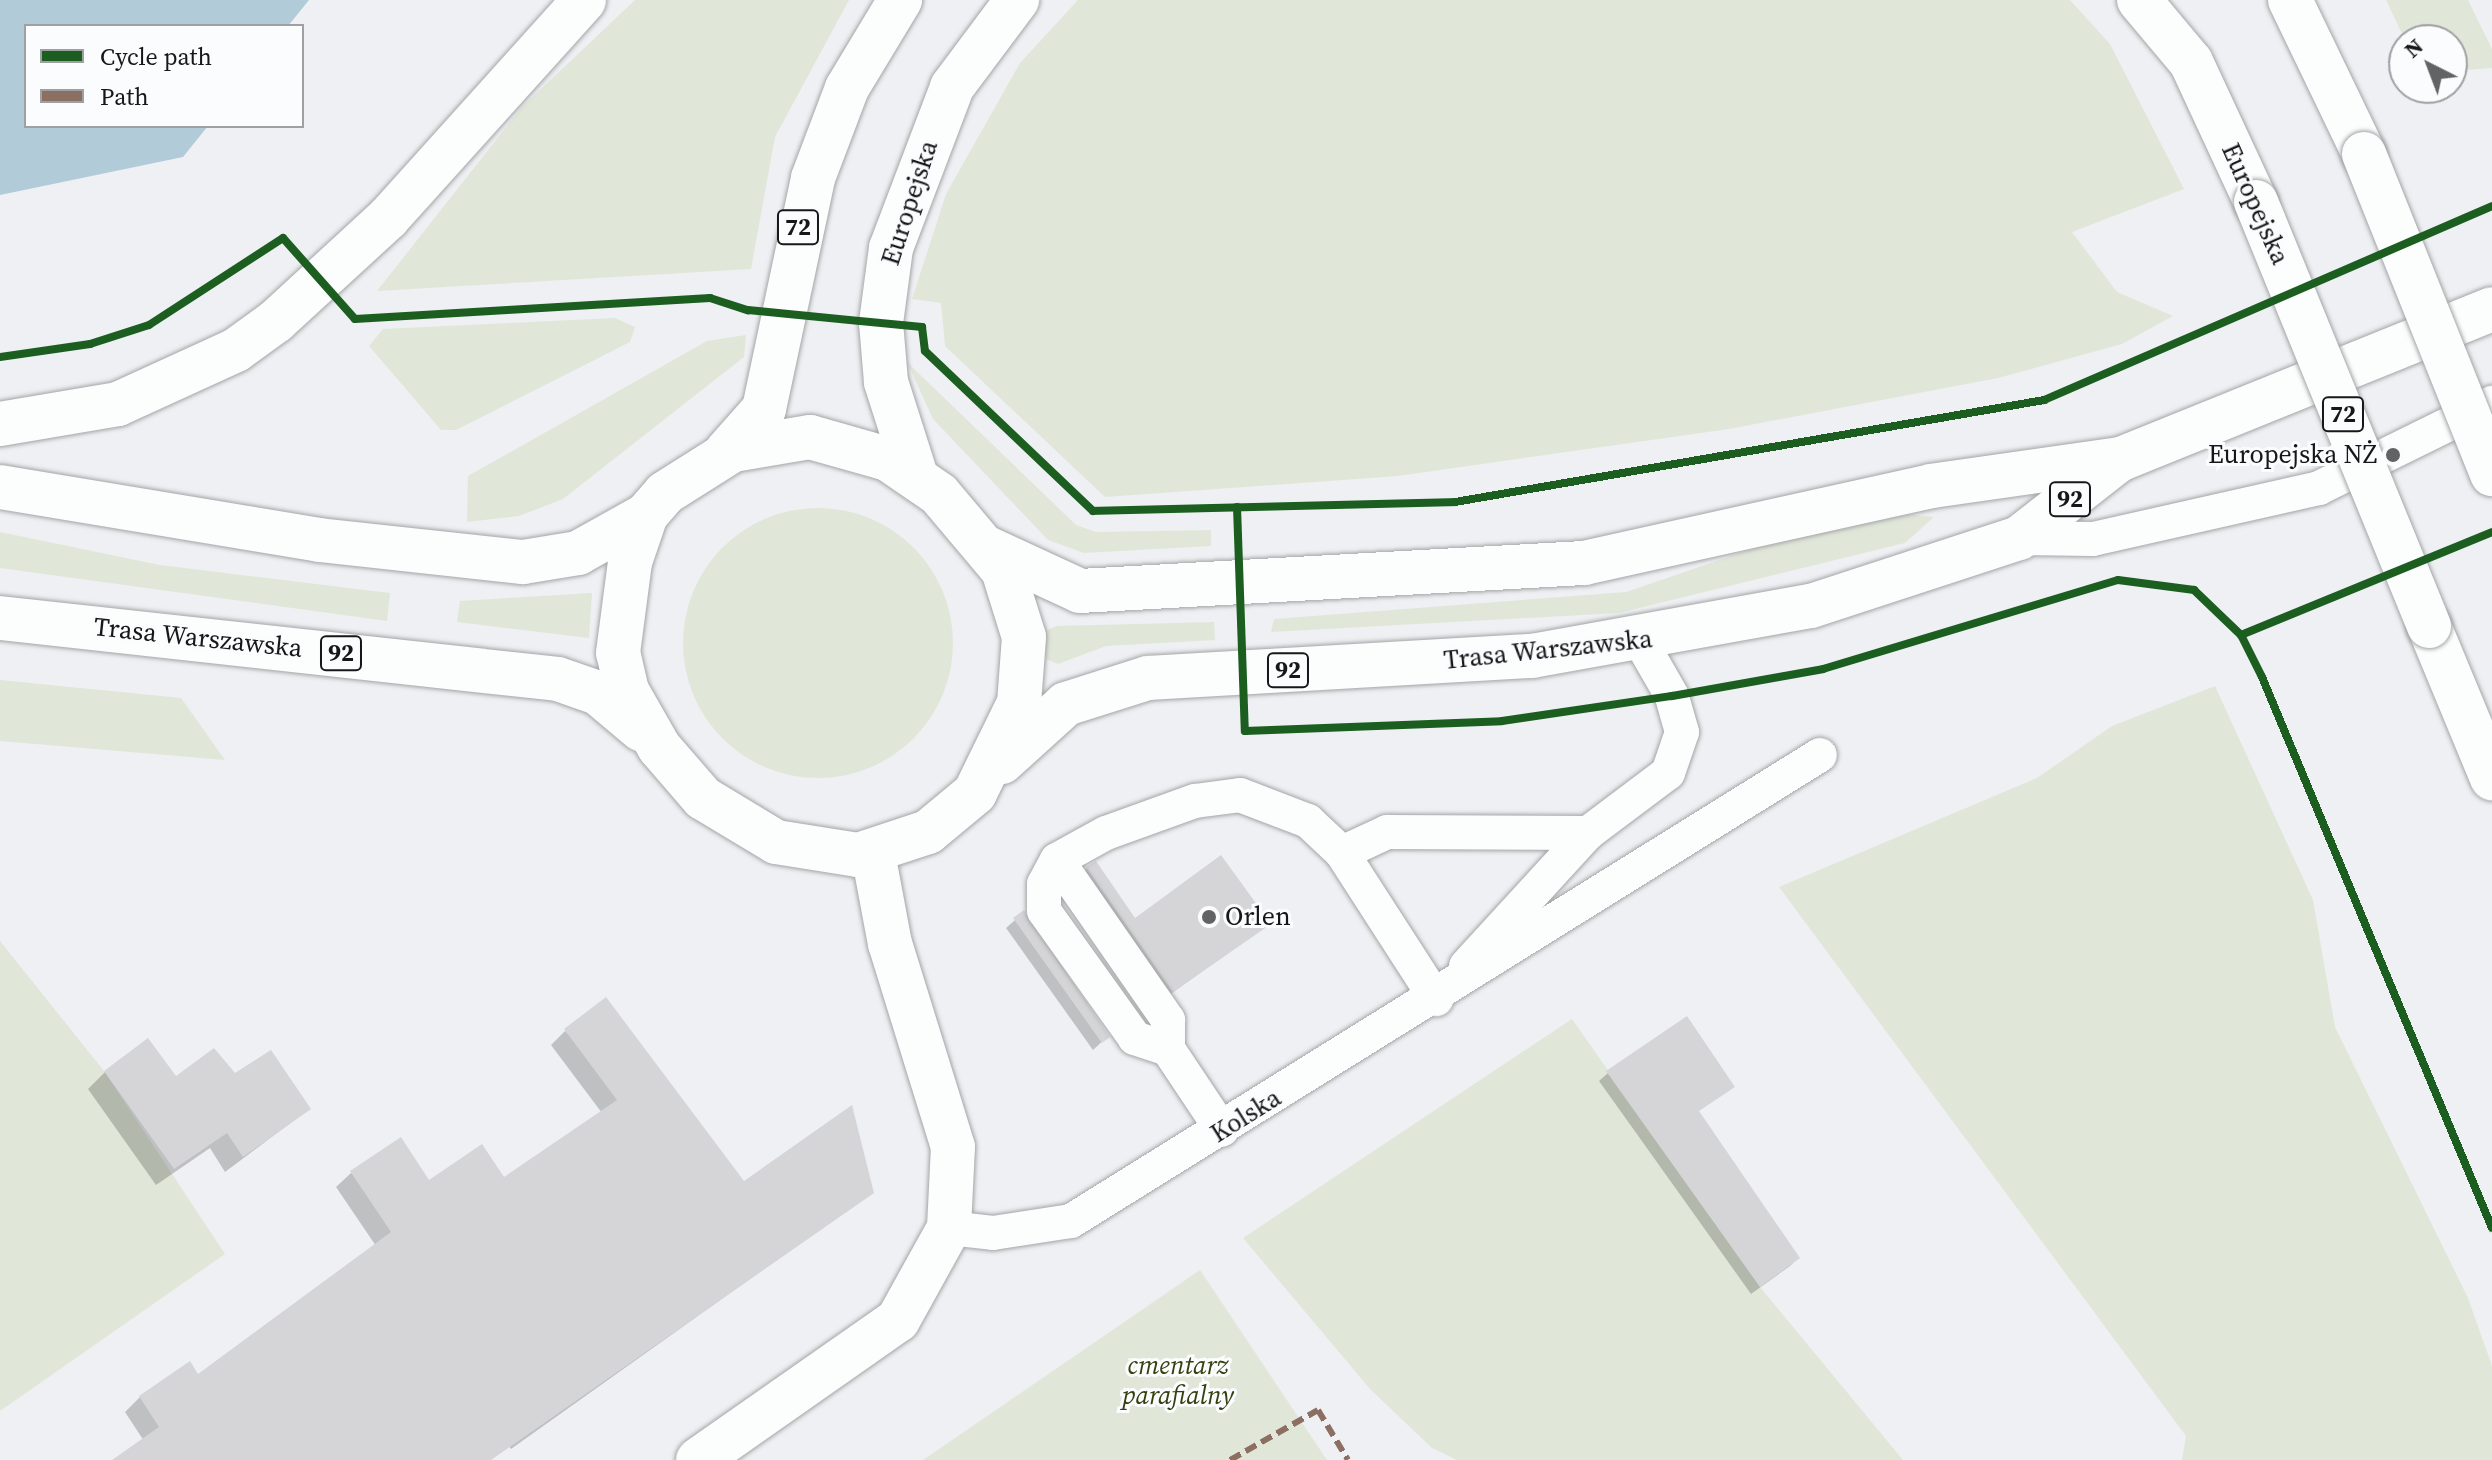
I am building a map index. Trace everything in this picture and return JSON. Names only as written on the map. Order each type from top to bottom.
[{"type":"main road","points":[[0,424],[118,404],[256,336],[388,218],[584,0]]},
{"type":"main road","name":"72","points":[[721,457],[764,409],[798,229],[818,164],[847,88],[900,0]]},
{"type":"main road","name":"Europejska","points":[[915,473],[886,382],[881,323],[891,248],[952,87],[1017,0]]},
{"type":"main road","name":"Europejska","points":[[2139,0],[2191,62],[2256,202],[2492,778]]},
{"type":"main road","points":[[2290,0],[2364,154],[2492,474]]},
{"type":"main road","name":"Trasa Warszawska","points":[[987,548],[1080,591],[1491,572],[1660,551],[1931,486],[2121,459],[2492,309]]},
{"type":"main road","name":"92","points":[[0,487],[305,538],[523,562],[578,553],[646,515],[680,480],[721,457],[768,439],[810,437],[863,448],[915,473],[987,548],[1017,607],[1024,659],[1019,703],[975,793],[928,832],[873,853],[831,856],[742,826],[703,798],[659,747],[627,691],[616,631],[646,515]]},
{"type":"main road","name":"Trasa Warszawska","points":[[975,793],[1066,704],[1124,683],[1641,642],[1811,606],[2019,538],[2121,459]]},
{"type":"main road","name":"Trasa Warszawska","points":[[0,618],[558,679],[598,693],[659,747]]},
{"type":"main road","points":[[698,1460],[898,1320],[949,1228],[953,1147],[890,944],[873,853]]},
{"type":"lane","points":[[2019,538],[2093,539],[2319,488],[2492,403]]},
{"type":"lane","points":[[1222,1130],[1168,1049],[1168,1020],[1057,860],[1150,816],[1240,795],[1308,821],[1342,853],[1436,999],[1588,833],[1646,793],[1678,751],[1682,732],[1672,696],[1641,642]]},
{"type":"lane","name":"Kolska","points":[[949,1228],[993,1233],[1071,1221],[1436,999],[1820,755]]},
{"type":"lane","points":[[1342,853],[1387,832],[1588,833]]},
{"type":"green space","points":[[635,0],[849,0],[775,137],[751,269],[377,291],[522,107]]},
{"type":"green space","points":[[1078,0],[2070,0],[2110,44],[2184,189],[2072,232],[2117,292],[2173,316],[2122,344],[1998,378],[1729,429],[1398,476],[1105,497],[945,346],[941,303],[912,299],[946,194],[1020,63]]},
{"type":"green space","points":[[2386,0],[2468,0],[2492,49],[2492,68],[2468,70],[2468,24],[2397,24]]},
{"type":"green space","points":[[615,318],[635,327],[630,342],[456,430],[441,430],[369,346],[383,329]]},
{"type":"green space","points":[[746,335],[744,357],[563,499],[519,516],[467,522],[468,476],[707,341]]},
{"type":"green space","points":[[907,362],[1076,525],[1096,532],[1211,530],[1211,546],[1084,553],[1048,540],[933,419]]},
{"type":"green space","points":[[818,508],[844,511],[870,519],[893,531],[913,548],[930,568],[942,591],[950,617],[953,643],[950,669],[942,695],[930,718],[913,738],[893,755],[870,767],[844,775],[818,778],[792,775],[766,767],[743,755],[723,738],[706,718],[694,695],[686,669],[683,643],[686,617],[694,591],[706,568],[723,548],[743,531],[766,519],[792,511]]},
{"type":"green space","points":[[1904,514],[1934,517],[1905,543],[1619,613],[1271,632],[1274,619],[1626,592],[1795,534]]},
{"type":"green space","points":[[0,532],[160,565],[390,593],[387,621],[0,568]]},
{"type":"green space","points":[[592,593],[589,638],[457,622],[460,601]]},
{"type":"green space","points":[[1214,622],[1215,640],[1106,646],[1058,664],[1046,659],[1045,631],[1057,626]]},
{"type":"green space","points":[[0,680],[181,698],[225,760],[0,741]]},
{"type":"green space","points":[[2215,686],[2313,900],[2335,1027],[2468,1298],[2492,1366],[2492,1460],[2182,1460],[2186,1436],[1779,887],[2037,778],[2112,726]]},
{"type":"green space","points":[[0,941],[104,1071],[225,1254],[0,1411]]},
{"type":"green space","points":[[1572,1019],[1760,1287],[1903,1460],[1457,1460],[1432,1448],[1370,1389],[1243,1238]]},
{"type":"green space","name":"cmentarz parafialny","points":[[1200,1270],[1327,1460],[923,1460]]},
{"type":"water","points":[[0,0],[309,0],[290,24],[24,24],[24,128],[206,128],[183,157],[0,195]]},
{"type":"building","name":"Orlen","points":[[1221,855],[1271,924],[1173,992],[1086,867],[1096,861],[1135,918]]},
{"type":"building","points":[[1024,910],[1110,1037],[1102,1043],[1013,918]]},
{"type":"building","points":[[606,997],[744,1181],[852,1105],[874,1193],[491,1460],[112,1460],[159,1427],[139,1396],[190,1361],[198,1374],[391,1232],[350,1171],[401,1137],[429,1180],[482,1144],[504,1177],[617,1100],[564,1029]]},
{"type":"building","points":[[1687,1016],[1735,1087],[1699,1111],[1800,1258],[1760,1287],[1606,1071]]},
{"type":"building","points":[[148,1038],[176,1076],[214,1048],[235,1073],[271,1050],[311,1109],[243,1157],[227,1133],[174,1169],[104,1071]]},
{"type":"marked path","points":[[1230,1460],[1318,1410],[1348,1460]]},
{"type":"cycle path","points":[[0,357],[90,344],[149,325],[283,238],[355,319],[710,298],[748,310],[922,327],[925,351],[1093,511],[1455,502],[2044,400],[2492,206]]},
{"type":"cycle path","points":[[1237,507],[1245,731],[1502,721],[1672,696],[1823,669],[2118,580],[2194,590],[2241,635],[2262,677],[2492,1228]]},
{"type":"cycle path","points":[[2241,635],[2492,532]]},
{"type":"place","name":"Europejska NŻ","points":[[2393,455]]},
{"type":"place","name":"Orlen","points":[[1209,917]]}]
